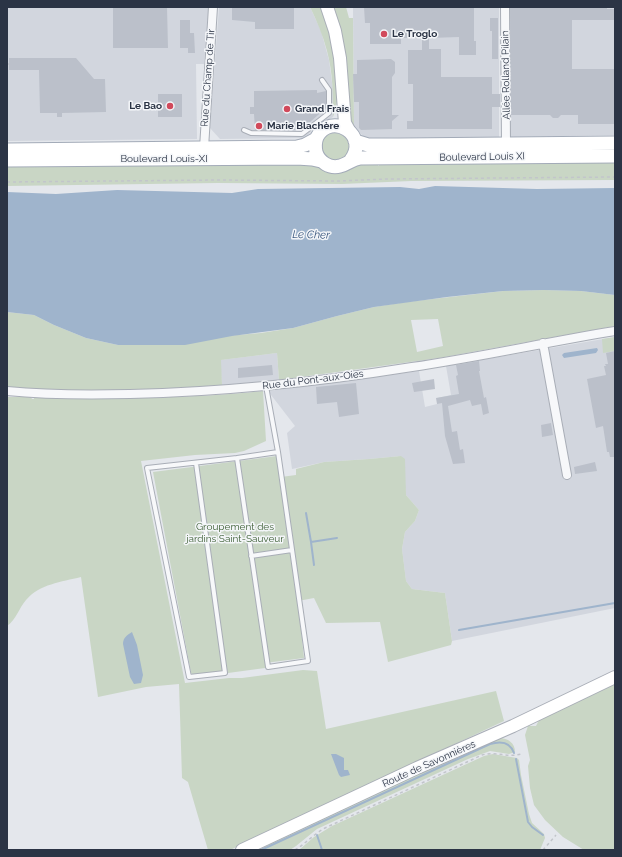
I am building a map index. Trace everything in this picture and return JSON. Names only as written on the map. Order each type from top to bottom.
[{"type":"main road","points":[[327,7],[338,50],[343,87],[345,123],[353,137],[355,152],[350,161],[335,167],[321,161],[315,151],[316,139],[336,121],[341,105],[343,87]]},
{"type":"main road","points":[[330,127],[341,127],[353,137]]},
{"type":"main road","name":"Boulevard Louis XI","points":[[353,137],[368,144],[400,145],[615,143]]},
{"type":"main road","name":"Boulevard Louis-XI","points":[[7,150],[297,147],[305,145],[316,139]]},
{"type":"main road","name":"Boulevard Louis XI","points":[[350,161],[360,158],[615,156]]},
{"type":"main road","name":"Boulevard Louis-XI","points":[[7,160],[298,158],[321,161]]},
{"type":"main road","name":"Route de Savonnières","points":[[242,850],[417,768],[513,726],[615,677]]},
{"type":"street","name":"Rue du Champ de Tir","points":[[204,148],[214,7]]},
{"type":"street","name":"Allée Rolland Pilain","points":[[505,7],[506,144]]},
{"type":"street","name":"Rue du Pont-aux-Oies","points":[[7,391],[70,395],[154,394],[227,390],[303,383],[412,367],[615,331]]},
{"type":"street","points":[[543,343],[567,475]]},
{"type":"lane","points":[[244,130],[251,133],[302,134],[329,113],[329,90],[322,80]]},
{"type":"lane","points":[[237,458],[268,667],[308,661],[278,452],[266,386]]},
{"type":"lane","points":[[196,463],[225,673],[189,677],[148,468],[278,452]]},
{"type":"lane","points":[[251,556],[292,550]]},
{"type":"path","points":[[7,182],[219,180],[337,181],[386,179],[615,177]]},
{"type":"path","points":[[294,850],[301,847],[311,837],[325,828],[482,755],[495,753],[515,756],[521,754]]},
{"type":"path","points":[[543,850],[556,835]]},
{"type":"shaded area","points":[[7,7],[209,7],[204,64],[196,64],[197,139],[7,141]]},
{"type":"shaded area","points":[[219,7],[310,7],[321,31],[329,60],[333,90],[333,117],[314,128],[306,138],[220,139],[210,128]]},
{"type":"shaded area","points":[[353,7],[499,7],[499,137],[365,138],[354,127]]},
{"type":"shaded area","points":[[509,7],[615,7],[615,135],[510,137]]},
{"type":"shaded area","points":[[615,337],[615,608],[452,641],[445,593],[412,589],[406,581],[402,549],[405,532],[415,521],[419,510],[406,495],[401,456],[324,462],[292,469],[287,433],[295,426],[268,391],[419,371],[425,407],[437,404],[437,398],[451,395],[446,366]]},
{"type":"shaded area","points":[[277,353],[279,380],[222,385],[220,360]]},
{"type":"green space","points":[[310,7],[321,7],[332,46],[337,78],[336,106],[333,117],[332,84],[329,59],[322,34]]},
{"type":"green space","points":[[334,7],[346,7],[349,18],[353,18],[354,127],[348,118],[349,98],[347,64]]},
{"type":"green space","points":[[335,133],[341,134],[345,137],[348,141],[348,153],[345,157],[341,160],[335,161],[329,160],[325,157],[322,153],[321,147],[322,141],[325,137],[329,134]]},
{"type":"green space","points":[[615,161],[615,180],[411,181],[342,184],[218,183],[7,186],[7,166],[308,164],[353,166],[365,163],[365,165],[379,166],[389,165],[389,163]]},
{"type":"green space","points":[[503,291],[581,291],[615,295],[615,326],[439,358],[279,380],[277,353],[221,360],[222,385],[142,390],[88,391],[7,387],[7,312],[34,315],[86,338],[118,345],[261,333],[293,328],[374,307]],"holes":[[[438,319],[443,346],[417,352],[411,320]]]},
{"type":"green space","points":[[615,337],[615,351],[603,353],[602,339]]},
{"type":"green space","points":[[263,391],[266,441],[244,451],[235,453],[195,455],[141,461],[185,683],[242,678],[303,670],[317,671],[326,729],[496,691],[504,721],[230,850],[208,850],[188,782],[182,778],[179,684],[146,687],[98,697],[81,577],[51,584],[38,590],[26,600],[13,621],[7,626],[7,397],[31,397],[32,399],[34,399],[34,396],[58,398],[146,398]]},
{"type":"green space","name":"Groupement des jardins Saint-Sauveur","points":[[277,456],[281,477],[296,475],[296,469],[324,462],[401,456],[405,459],[406,495],[419,510],[415,521],[405,532],[402,549],[406,581],[412,589],[445,593],[452,641],[451,645],[388,662],[380,622],[326,623],[314,598],[298,601],[304,658],[265,663],[265,668],[228,673],[227,670],[193,675],[191,673],[153,472]]},
{"type":"green space","points":[[615,683],[615,850],[584,850],[563,837],[545,820],[534,805],[530,788],[528,766],[530,760],[525,735],[528,726],[536,726],[539,720]]},
{"type":"green space","points":[[499,738],[510,742],[514,746],[515,752],[509,754],[490,751],[468,759],[317,829],[290,850],[252,850],[389,786]]},
{"type":"green space","points":[[493,754],[517,758],[519,760],[532,823],[544,834],[545,838],[540,850],[299,850],[314,837],[332,826],[484,756]]},
{"type":"water","name":"Le Cher","points":[[435,186],[537,189],[615,188],[615,295],[581,291],[544,290],[503,291],[447,297],[374,307],[293,328],[232,336],[185,345],[118,345],[86,338],[34,315],[7,312],[7,192],[56,194],[117,190],[232,193],[258,189],[400,187],[419,189]]},
{"type":"water","points":[[597,348],[598,350],[596,353],[564,358],[562,355],[564,353]]},
{"type":"water","points":[[132,632],[137,645],[143,675],[141,683],[134,684],[130,677],[123,644],[128,634]]},
{"type":"water","points":[[331,754],[336,754],[344,758],[344,770],[348,770],[350,775],[341,777],[339,775]]},
{"type":"building","points":[[113,7],[167,7],[168,48],[113,48]]},
{"type":"building","points":[[232,7],[294,7],[294,29],[255,29],[255,22],[232,20]]},
{"type":"building","points":[[364,7],[474,7],[474,41],[476,41],[476,55],[459,55],[459,37],[429,38],[429,49],[441,49],[441,77],[492,77],[492,94],[500,94],[500,107],[492,107],[492,129],[407,129],[407,121],[413,121],[413,84],[408,84],[408,50],[422,50],[422,38],[401,38],[401,44],[370,44],[370,23],[365,23]]},
{"type":"building","points":[[510,7],[607,7],[607,9],[615,9],[615,20],[572,20],[572,69],[615,69],[615,124],[578,124],[578,115],[561,115],[558,118],[553,118],[550,115],[511,115]]},
{"type":"building","points":[[490,18],[498,18],[498,59],[492,59],[492,31],[490,31]]},
{"type":"building","points":[[180,20],[190,20],[190,33],[194,33],[195,53],[188,53],[188,48],[180,48]]},
{"type":"building","points":[[9,58],[76,58],[94,79],[105,79],[106,112],[62,113],[62,117],[57,117],[57,113],[40,113],[39,70],[9,70]]},
{"type":"building","points":[[391,59],[395,62],[395,73],[392,77],[392,115],[399,115],[392,121],[392,129],[361,130],[359,128],[359,102],[354,102],[353,74],[357,74],[357,60]]},
{"type":"building","name":"Grand Frais","points":[[317,90],[317,93],[326,91],[326,108],[301,130],[255,130],[254,114],[250,114],[250,107],[254,107],[254,91]]},
{"type":"building","name":"Le Bao","points":[[158,94],[182,94],[182,117],[158,117]]},
{"type":"building","points":[[615,351],[615,457],[610,457],[609,452],[607,452],[603,426],[596,428],[587,379],[606,375],[604,366],[606,366],[605,364],[608,364],[606,353]]},
{"type":"building","points":[[479,361],[479,371],[484,398],[486,397],[489,413],[483,415],[481,404],[472,406],[470,400],[448,406],[452,432],[457,431],[460,450],[463,449],[465,463],[453,464],[445,436],[442,403],[437,404],[436,398],[459,394],[456,365]]},
{"type":"building","points":[[272,365],[273,375],[238,378],[238,368]]},
{"type":"building","points":[[434,379],[435,389],[414,392],[412,383]]},
{"type":"building","points":[[356,383],[359,414],[339,417],[337,402],[317,404],[316,387]]},
{"type":"building","points":[[551,423],[553,435],[542,437],[541,425]]},
{"type":"building","points":[[595,462],[597,471],[575,474],[574,467]]},
{"type":"waterway","points":[[306,513],[311,542]]},
{"type":"waterway","points":[[314,565],[311,542],[337,538]]},
{"type":"waterway","points":[[459,630],[615,603]]},
{"type":"waterway","points":[[261,850],[490,744],[497,742],[507,744],[514,753]]},
{"type":"waterway","points":[[516,759],[528,822],[543,835]]},
{"type":"waterway","points":[[317,835],[322,850]]},
{"type":"place","name":"Le Troglo","points":[[384,34]]},
{"type":"place","name":"Le Bao","points":[[170,106]]},
{"type":"place","name":"Grand Frais","points":[[287,109]]},
{"type":"place","name":"Marie Blachère","points":[[259,126]]}]
